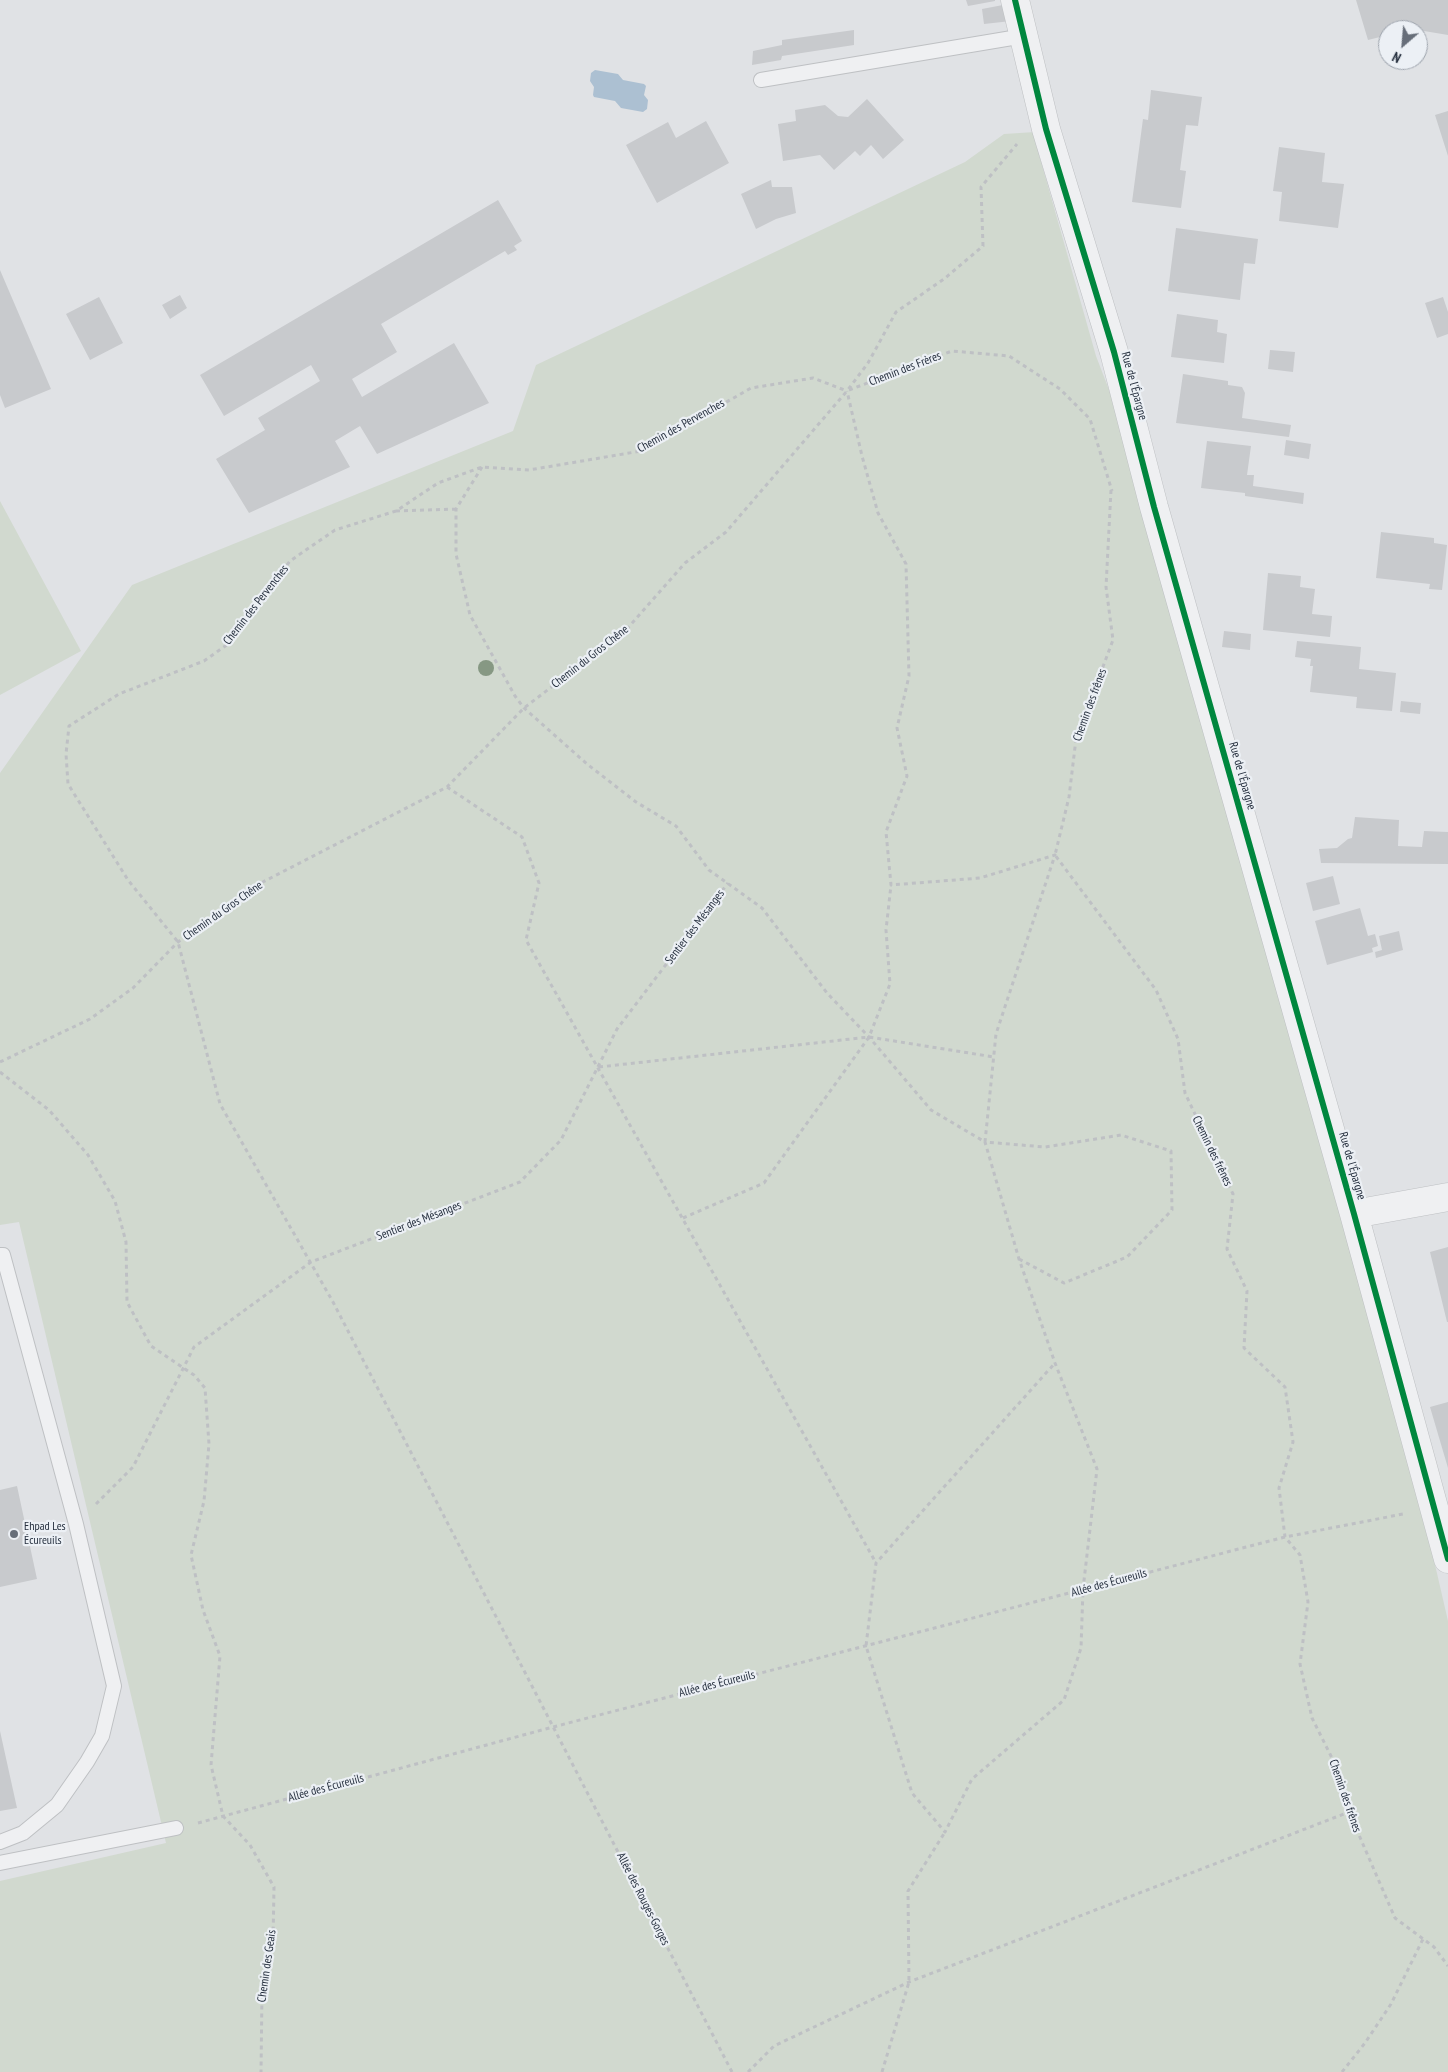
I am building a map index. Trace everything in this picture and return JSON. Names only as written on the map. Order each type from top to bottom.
[{"type":"street","name":"Rue de l'Épargne","points":[[1015,0],[1046,129],[1114,352],[1154,507],[1354,1214],[1448,1559]]},
{"type":"street","points":[[1354,1214],[1448,1196]]},
{"type":"lane","points":[[761,80],[1023,31]]},
{"type":"lane","points":[[0,1255],[3,1254],[76,1524],[114,1686],[102,1736],[87,1762],[57,1805],[23,1833],[0,1842]]},
{"type":"lane","points":[[0,1863],[176,1828]]},
{"type":"path","points":[[683,1218],[764,1183],[869,1037],[890,984],[886,930],[891,885],[886,832],[907,776],[897,728],[909,676],[906,564],[878,513],[847,391]]},
{"type":"path","points":[[482,467],[456,509],[456,554],[470,615],[515,696],[524,708],[587,764],[636,802],[676,826],[709,870],[762,908],[827,993],[869,1037],[931,1110],[985,1142],[1045,1147],[1121,1135],[1171,1151],[1172,1210],[1127,1257],[1064,1283],[1019,1259]]},
{"type":"path","points":[[1110,490],[1154,507]]},
{"type":"path","points":[[396,511],[456,509]]},
{"type":"path","points":[[447,787],[522,837],[539,883],[526,940],[876,1563]]},
{"type":"path","points":[[891,885],[980,878],[1055,855]]},
{"type":"path","points":[[882,2072],[909,1982],[908,1891],[945,1832],[972,1779],[1064,1700],[1081,1648],[1082,1590],[1097,1469],[1055,1362],[1019,1259],[985,1142],[996,1034],[1055,855]]},
{"type":"path","points":[[598,1067],[869,1037],[994,1057]]},
{"type":"path","points":[[0,1072],[49,1110],[88,1155],[115,1202],[126,1242],[127,1302],[151,1346],[194,1376],[205,1388],[209,1444],[204,1502],[191,1556],[203,1610],[220,1656],[211,1765],[223,1816]]},
{"type":"path","points":[[945,1832],[912,1793],[866,1646],[876,1563],[1055,1362]]},
{"type":"path","points":[[748,2072],[774,2046],[909,1982],[1349,1812]]},
{"type":"path","points":[[1342,2072],[1365,2043],[1391,2004],[1423,1939]]},
{"type":"shaded area","points":[[1035,132],[1040,158],[1096,356],[1154,507],[1354,1214],[1448,1621],[1448,2072],[0,2072],[0,1881],[166,1843],[19,1222],[0,1225],[0,773],[132,585],[513,431],[536,365],[965,162],[1004,134]]},
{"type":"shaded area","points":[[0,501],[81,651],[0,695]]},
{"type":"water","points":[[595,70],[618,74],[623,80],[644,84],[646,86],[644,95],[648,100],[647,109],[643,112],[621,108],[615,101],[594,97],[594,87],[590,81],[591,73]]},
{"type":"building","points":[[966,0],[995,0],[995,1],[968,6]]},
{"type":"building","points":[[1356,0],[1448,0],[1448,35],[1428,32],[1428,20],[1378,20],[1378,38],[1368,40]]},
{"type":"building","points":[[1003,5],[1011,21],[984,24],[982,9]]},
{"type":"building","points":[[854,30],[854,45],[782,56],[781,60],[752,65],[753,51],[782,45],[782,40]]},
{"type":"building","points":[[1151,90],[1202,97],[1198,126],[1186,125],[1180,170],[1186,171],[1181,208],[1132,202],[1143,119],[1148,120]]},
{"type":"building","points":[[867,99],[904,140],[883,159],[871,145],[860,156],[855,151],[834,170],[820,155],[783,161],[778,124],[796,121],[795,110],[825,105],[838,116],[848,117]]},
{"type":"building","points":[[1448,111],[1448,156],[1435,115]]},
{"type":"building","points":[[706,121],[729,163],[657,203],[626,145],[668,122],[676,138]]},
{"type":"building","points":[[1279,147],[1325,153],[1322,182],[1344,184],[1338,228],[1279,221],[1282,192],[1273,191]]},
{"type":"building","points":[[771,180],[772,187],[792,187],[796,213],[776,219],[756,229],[741,194]]},
{"type":"building","points":[[498,200],[522,241],[514,246],[517,250],[508,255],[505,251],[381,324],[397,352],[352,379],[362,397],[454,343],[489,403],[377,454],[360,426],[335,441],[350,467],[249,513],[216,459],[265,430],[258,418],[320,381],[311,365],[224,416],[200,375]]},
{"type":"building","points":[[1176,228],[1258,239],[1255,264],[1244,263],[1240,300],[1168,291]]},
{"type":"building","points":[[0,270],[51,389],[5,408],[0,395]]},
{"type":"building","points":[[180,295],[187,308],[170,319],[162,305]]},
{"type":"building","points":[[99,297],[123,343],[90,360],[66,314]]},
{"type":"building","points":[[1443,297],[1448,312],[1448,334],[1437,338],[1425,303]]},
{"type":"building","points":[[1177,314],[1218,320],[1217,332],[1227,334],[1224,363],[1171,357]]},
{"type":"building","points":[[1270,350],[1295,352],[1293,372],[1268,369]]},
{"type":"building","points":[[1183,374],[1228,381],[1228,385],[1242,387],[1245,393],[1242,418],[1291,425],[1289,437],[1176,423]]},
{"type":"building","points":[[1286,440],[1311,444],[1309,459],[1284,455]]},
{"type":"building","points":[[1207,441],[1251,446],[1247,475],[1254,475],[1253,486],[1304,493],[1303,504],[1245,496],[1245,493],[1201,488]]},
{"type":"building","points":[[1381,532],[1434,538],[1434,543],[1447,545],[1442,590],[1429,589],[1430,584],[1376,578]]},
{"type":"building","points":[[1268,573],[1301,576],[1300,587],[1315,589],[1312,614],[1332,616],[1330,637],[1263,630]]},
{"type":"building","points":[[1224,631],[1251,634],[1250,650],[1222,647]]},
{"type":"building","points":[[1297,641],[1361,647],[1359,669],[1396,673],[1392,711],[1356,708],[1357,697],[1310,692],[1313,666],[1310,666],[1311,659],[1295,657]]},
{"type":"building","points":[[1401,701],[1421,703],[1420,714],[1400,712]]},
{"type":"building","points":[[1355,817],[1399,820],[1398,846],[1422,847],[1424,831],[1448,832],[1448,864],[1321,863],[1319,849],[1337,848],[1352,838]]},
{"type":"building","points":[[1333,876],[1340,904],[1313,911],[1306,883]]},
{"type":"building","points":[[1360,908],[1368,936],[1375,934],[1378,946],[1372,948],[1373,952],[1327,965],[1315,921]]},
{"type":"building","points":[[1399,931],[1403,950],[1376,958],[1375,952],[1382,950],[1379,936]]},
{"type":"building","points":[[1448,1247],[1448,1322],[1447,1322],[1430,1252]]},
{"type":"building","points":[[1448,1402],[1448,1468],[1430,1407]]},
{"type":"building","name":"Ehpad Les Écureuils","points":[[17,1486],[37,1579],[0,1587],[0,1490]]},
{"type":"building","points":[[0,1731],[17,1808],[0,1811]]},
{"type":"cycle path","points":[[1015,0],[1046,129],[1114,352],[1154,507],[1354,1214],[1448,1559]]},
{"type":"place","name":"Ehpad Les Écureuils","points":[[14,1534]]}]
